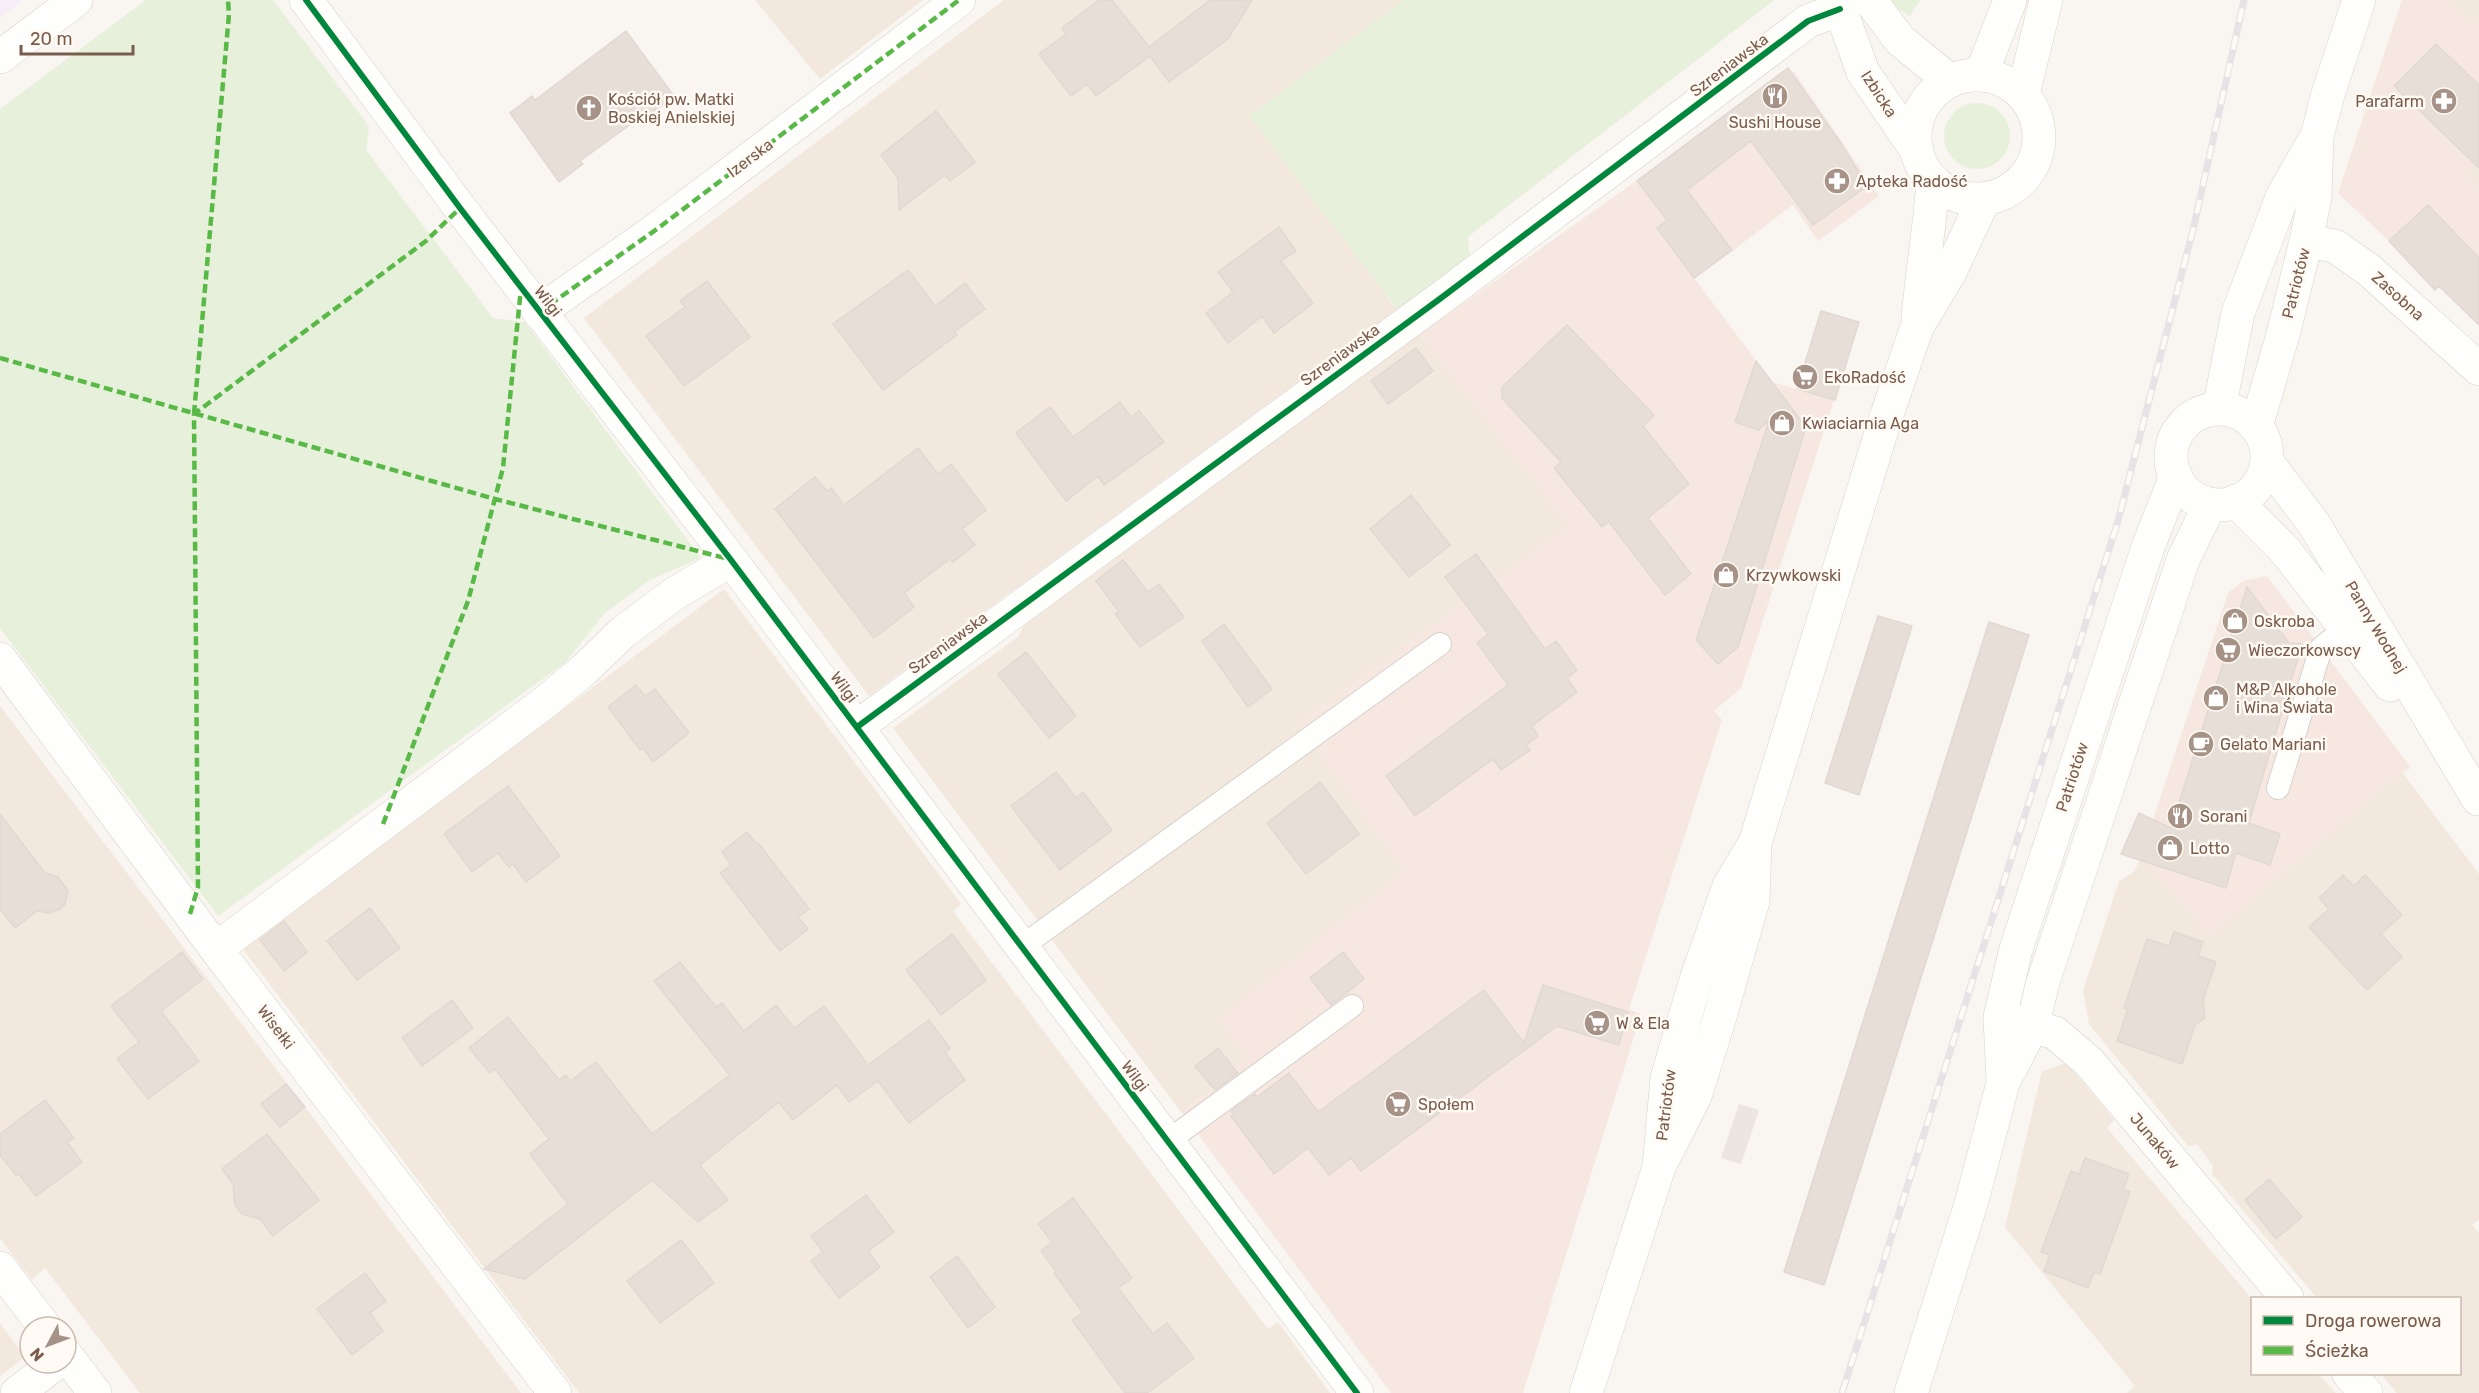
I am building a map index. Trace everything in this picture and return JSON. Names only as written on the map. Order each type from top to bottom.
[{"type":"street","points":[[0,57],[76,0]]},
{"type":"street","name":"Wilgi","points":[[306,0],[539,312],[857,727],[1357,1393]]},
{"type":"street","name":"Izerska","points":[[539,312],[657,229],[959,0]]},
{"type":"street","points":[[1870,0],[1900,40],[1966,78],[2003,80],[2023,94],[2036,116],[2040,140],[2036,158],[2029,172],[2020,182],[1998,196],[1984,199],[1962,197],[1946,191],[1933,180],[1923,167],[1917,151],[1919,116],[1932,94],[1966,78],[2010,0]]},
{"type":"street","points":[[2023,94],[2046,0]]},
{"type":"street","name":"Patriotów","points":[[2256,427],[2284,331],[2306,241],[2315,197],[2317,136],[2328,94],[2359,0]]},
{"type":"street","name":"Izbicka","points":[[1838,5],[1863,72],[1917,151]]},
{"type":"street","name":"Szreniawska","points":[[857,727],[1441,298],[1808,21],[1838,5]]},
{"type":"street","name":"Patriotów","points":[[2219,409],[2238,313],[2283,195],[2317,136]]},
{"type":"street","name":"Patriotów","points":[[1917,327],[1923,264],[1930,226],[1933,180]]},
{"type":"street","name":"Patriotów","points":[[1586,1393],[1659,1167],[1667,1078],[1696,980],[1730,886],[1755,843],[1884,423],[1917,327],[1950,272],[1984,199]]},
{"type":"street","name":"Zasobna","points":[[2306,241],[2335,246],[2369,270],[2479,369]]},
{"type":"street","points":[[2219,409],[2235,411],[2249,419],[2256,427],[2266,445],[2267,462],[2263,476],[2254,489],[2223,502],[2192,496],[2172,468],[2172,449],[2179,432],[2191,418],[2204,411],[2219,409]]},
{"type":"street","name":"Panny Wodnej","points":[[2267,462],[2314,524],[2478,800]]},
{"type":"street","name":"Patriotów","points":[[2003,1083],[2000,1017],[2022,928],[2148,548],[2176,476]]},
{"type":"street","name":"Patriotów","points":[[1911,1393],[1971,1204],[2003,1083],[2033,1025],[2042,985],[2183,560],[2223,502]]},
{"type":"street","name":"Panny Wodnej","points":[[2223,502],[2283,548],[2478,800]]},
{"type":"street","points":[[216,949],[544,703],[585,669],[622,633],[674,594],[731,560]]},
{"type":"street","name":"Wisełki","points":[[0,659],[216,949],[555,1393]]},
{"type":"street","name":"Junaków","points":[[2000,1017],[2055,1033],[2090,1062],[2285,1297]]},
{"type":"street","points":[[0,1268],[36,1315]]},
{"type":"street","points":[[78,1371],[95,1393]]},
{"type":"street","points":[[17,1393],[40,1375]]},
{"type":"street","points":[[2350,1375],[2366,1393]]},
{"type":"lane","points":[[2278,788],[2321,648],[2346,628]]},
{"type":"lane","points":[[1021,947],[1440,644]]},
{"type":"lane","points":[[1168,1142],[1352,1006]]},
{"type":"shaded area","points":[[0,0],[23,0],[0,18]]},
{"type":"shaded area","points":[[755,0],[923,0],[820,79]]},
{"type":"shaded area","points":[[1004,0],[1403,0],[1387,298],[1397,309],[869,696],[584,318]]},
{"type":"shaded area","points":[[2402,0],[2447,0],[2479,24],[2479,159],[2465,174],[2479,187],[2479,325],[2439,287],[2435,290],[2389,241],[2338,193]]},
{"type":"shaded area","points":[[2447,0],[2479,0],[2479,24]]},
{"type":"shaded area","points":[[1794,72],[1879,196],[1818,241],[1793,205],[1695,279],[1772,382],[1797,389],[1821,311],[1859,322],[1741,688],[1714,711],[1722,720],[1629,1009],[1641,1014],[1523,1393],[1391,1393],[1182,1113],[1247,1060],[1219,1019],[1404,871],[1299,723],[1568,526],[1420,334],[1639,179],[1780,73]]},
{"type":"shaded area","points":[[2479,159],[2479,187],[2465,174]]},
{"type":"shaded area","points":[[1420,334],[1569,526],[1299,723],[1404,871],[1220,1019],[1247,1060],[1182,1113],[893,728],[1019,636],[1024,625],[1253,454]]},
{"type":"shaded area","points":[[2267,576],[2411,768],[2402,772],[2209,936],[2141,856],[2228,593],[2243,581]]},
{"type":"shaded area","points":[[724,589],[961,904],[953,911],[1268,1329],[1278,1322],[1330,1393],[579,1393],[243,949]]},
{"type":"shaded area","points":[[0,706],[521,1393],[140,1393],[45,1268],[32,1280],[0,1238]]},
{"type":"shaded area","points":[[2402,772],[2479,874],[2479,1219],[2472,1225],[2479,1233],[2479,1393],[2397,1393],[2382,1375],[2461,1375],[2461,1297],[2316,1297],[2212,1174],[2213,1166],[2197,1144],[2189,1147],[2089,1024],[2083,991],[2119,881],[2134,872],[2141,856],[2209,936]]},
{"type":"shaded area","points":[[2067,1063],[2114,1120],[2107,1128],[2251,1298],[2251,1375],[2319,1375],[2336,1393],[2127,1393],[2135,1386],[2005,1227],[2042,1071]]},
{"type":"shaded area","points":[[1739,1104],[1759,1110],[1741,1164],[1721,1158]]},
{"type":"shaded area","points":[[0,1323],[18,1347],[18,1362],[0,1376]]},
{"type":"green space","points":[[146,0],[273,0],[369,126],[366,150],[493,318],[525,322],[701,558],[650,580],[605,613],[566,662],[218,916],[0,628],[0,109]]},
{"type":"green space","points":[[1403,0],[1774,0],[1468,237],[1470,258],[1397,309],[1249,116]]},
{"type":"green space","points":[[1892,0],[1920,0],[1910,16],[1897,8]]},
{"type":"green space","points":[[1977,103],[1990,106],[2000,113],[2007,123],[2010,136],[2007,149],[2000,159],[1990,166],[1977,169],[1964,166],[1954,159],[1947,149],[1944,136],[1947,123],[1954,113],[1964,106]]},
{"type":"building","points":[[1099,0],[1112,0],[1149,47],[1210,0],[1252,0],[1228,39],[1169,82],[1150,56],[1096,96],[1087,84],[1071,96],[1039,54],[1066,34],[1062,28]]},
{"type":"building","name":"Kościół pw. Matki Boskiej Anielskiej","points":[[626,31],[674,96],[640,122],[638,119],[580,161],[583,164],[559,182],[510,113],[532,96],[535,100]]},
{"type":"building","points":[[2436,44],[2479,85],[2479,168],[2394,86]]},
{"type":"building","points":[[1788,68],[1842,145],[1867,186],[1813,225],[1751,141],[1687,190],[1732,250],[1694,278],[1657,228],[1667,220],[1637,181]]},
{"type":"building","points":[[936,111],[975,162],[950,181],[945,175],[899,210],[898,178],[881,155]]},
{"type":"building","points":[[2428,205],[2479,258],[2479,325],[2439,286],[2435,290],[2389,241]]},
{"type":"building","points":[[1279,227],[1296,251],[1281,261],[1313,303],[1274,333],[1262,316],[1228,343],[1206,313],[1233,292],[1218,272]]},
{"type":"building","points":[[908,270],[935,306],[965,283],[985,309],[954,332],[957,335],[883,390],[833,324]]},
{"type":"building","points":[[707,281],[750,337],[684,386],[646,336],[685,307],[680,301]]},
{"type":"building","points":[[1821,311],[1859,322],[1835,400],[1797,389]]},
{"type":"building","points":[[1567,325],[1654,415],[1643,426],[1689,484],[1648,518],[1691,574],[1665,595],[1609,522],[1602,527],[1554,468],[1561,462],[1502,398],[1502,387]]},
{"type":"building","points":[[1416,348],[1433,371],[1388,404],[1371,381]]},
{"type":"building","points":[[1756,361],[1806,427],[1738,647],[1718,664],[1696,640],[1769,421],[1758,430],[1735,422]]},
{"type":"building","points":[[1120,402],[1131,417],[1139,411],[1164,442],[1104,485],[1098,476],[1066,501],[1016,433],[1050,407],[1073,437]]},
{"type":"building","points":[[918,448],[938,474],[951,464],[986,510],[962,529],[975,545],[953,562],[950,559],[904,593],[914,607],[874,638],[775,509],[815,477],[827,491],[831,488],[844,505]]},
{"type":"building","points":[[1411,495],[1450,545],[1409,577],[1370,529]]},
{"type":"building","points":[[1476,554],[1545,649],[1556,641],[1577,670],[1567,678],[1577,692],[1532,726],[1538,736],[1526,745],[1530,750],[1501,770],[1493,759],[1415,816],[1386,776],[1508,685],[1477,643],[1488,634],[1445,577]]},
{"type":"building","points":[[1123,560],[1148,592],[1159,584],[1184,617],[1140,647],[1115,614],[1119,612],[1096,581]]},
{"type":"building","points":[[2247,587],[2289,643],[2302,644],[2249,823],[2280,834],[2270,865],[2236,853],[2226,888],[2121,854],[2139,813],[2171,828]]},
{"type":"building","points":[[1878,616],[1912,626],[1859,795],[1825,783]]},
{"type":"building","points":[[1989,622],[2029,635],[1824,1285],[1784,1272]]},
{"type":"building","points":[[1224,624],[1272,689],[1248,707],[1202,641]]},
{"type":"building","points":[[1026,652],[1076,716],[1049,738],[998,674]]},
{"type":"building","points":[[636,685],[645,696],[655,689],[689,733],[653,762],[643,748],[640,750],[608,707]]},
{"type":"building","points":[[1056,772],[1076,798],[1083,792],[1112,830],[1060,870],[1011,806]]},
{"type":"building","points":[[1320,782],[1359,834],[1306,874],[1267,823]]},
{"type":"building","points":[[508,786],[560,856],[526,882],[513,864],[509,867],[498,853],[472,872],[444,834]]},
{"type":"building","points":[[0,814],[45,873],[58,877],[68,891],[65,904],[60,909],[49,913],[37,911],[15,928],[0,909]]},
{"type":"building","points":[[747,832],[759,844],[809,909],[798,917],[808,929],[780,951],[720,873],[731,865],[722,852]]},
{"type":"building","points":[[2343,875],[2354,886],[2365,875],[2402,915],[2381,934],[2402,957],[2367,990],[2309,927],[2329,909],[2319,898]]},
{"type":"building","points":[[370,908],[400,948],[357,980],[327,941]]},
{"type":"building","points":[[284,921],[307,952],[284,971],[260,940]]},
{"type":"building","points":[[2174,932],[2203,942],[2198,956],[2216,962],[2203,1000],[2205,1018],[2195,1025],[2182,1064],[2117,1041],[2128,1009],[2124,1008],[2147,939],[2169,946]]},
{"type":"building","points":[[952,934],[986,980],[941,1015],[906,970]]},
{"type":"building","points":[[182,952],[203,979],[161,1011],[199,1061],[148,1099],[117,1059],[139,1042],[111,1006]]},
{"type":"building","points":[[1343,952],[1364,979],[1331,1005],[1310,978]]},
{"type":"building","points":[[680,962],[716,1007],[722,1003],[744,1031],[776,1005],[794,1028],[824,1006],[868,1065],[929,1020],[950,1048],[945,1052],[965,1080],[909,1123],[878,1081],[849,1102],[837,1085],[793,1120],[779,1102],[700,1165],[728,1200],[698,1222],[652,1180],[525,1279],[484,1269],[568,1204],[530,1154],[549,1139],[495,1069],[490,1073],[469,1048],[508,1017],[559,1080],[566,1075],[570,1081],[596,1062],[652,1134],[730,1075],[654,981]]},
{"type":"building","points":[[1543,985],[1628,1012],[1619,1045],[1557,1026],[1361,1171],[1351,1158],[1329,1175],[1308,1148],[1274,1174],[1231,1116],[1234,1114],[1231,1111],[1255,1094],[1257,1097],[1289,1073],[1318,1112],[1484,990],[1524,1043]]},
{"type":"building","points":[[452,1000],[473,1028],[422,1066],[402,1038]]},
{"type":"building","points":[[1218,1048],[1238,1073],[1215,1090],[1195,1066]]},
{"type":"building","points":[[286,1084],[305,1107],[280,1127],[261,1104]]},
{"type":"building","points":[[45,1100],[74,1138],[67,1142],[82,1162],[36,1196],[0,1155],[0,1134]]},
{"type":"building","points":[[267,1134],[319,1200],[273,1236],[260,1219],[242,1214],[235,1205],[233,1184],[222,1169]]},
{"type":"building","points":[[2085,1158],[2129,1174],[2123,1190],[2130,1192],[2100,1274],[2094,1272],[2088,1288],[2044,1271],[2050,1255],[2041,1252],[2071,1171],[2079,1174]]},
{"type":"building","points":[[2269,1179],[2302,1217],[2276,1239],[2245,1200]]},
{"type":"building","points":[[866,1195],[894,1232],[868,1251],[880,1267],[839,1298],[811,1261],[823,1252],[811,1236]]},
{"type":"building","points":[[1073,1198],[1132,1278],[1118,1288],[1153,1334],[1167,1323],[1194,1358],[1147,1393],[1125,1393],[1072,1320],[1083,1313],[1041,1251],[1052,1242],[1038,1224]]},
{"type":"building","points":[[681,1240],[714,1283],[660,1323],[627,1281]]},
{"type":"building","points":[[957,1256],[995,1307],[968,1328],[930,1277]]},
{"type":"building","points":[[365,1273],[386,1301],[370,1313],[383,1331],[352,1355],[317,1309]]},
{"type":"railway","points":[[1842,1393],[2118,521],[2193,230],[2244,0]]},
{"type":"marked path","points":[[194,414],[229,14],[228,0]]},
{"type":"marked path","points":[[539,312],[657,229],[959,0]]},
{"type":"marked path","points":[[190,914],[198,887],[194,414],[426,241],[460,208]]},
{"type":"marked path","points":[[383,824],[468,601],[503,468],[521,288]]},
{"type":"marked path","points":[[0,358],[495,499],[729,559]]},
{"type":"cycle path","points":[[306,0],[460,208],[731,560],[1357,1393]]},
{"type":"cycle path","points":[[857,727],[1441,298],[1808,21],[1840,9]]},
{"type":"place","name":"Sushi House","points":[[1775,96]]},
{"type":"place","name":"Parafarm","points":[[2444,101]]},
{"type":"place","name":"Kościół pw. Matki Boskiej Anielskiej","points":[[589,108]]},
{"type":"place","name":"Apteka Radość","points":[[1837,181]]},
{"type":"place","name":"EkoRadość","points":[[1805,377]]},
{"type":"place","name":"Kwiaciarnia Aga","points":[[1782,423]]},
{"type":"place","name":"Krzywkowski","points":[[1726,575]]},
{"type":"place","name":"Oskroba","points":[[2235,621]]},
{"type":"place","name":"Wieczorkowscy","points":[[2228,650]]},
{"type":"place","name":"M&P Alkohole i Wina Świata","points":[[2216,698]]},
{"type":"place","name":"Gelato Mariani","points":[[2201,744]]},
{"type":"place","name":"Sorani","points":[[2180,816]]},
{"type":"place","name":"Lotto","points":[[2170,848]]},
{"type":"place","name":"W & Ela","points":[[1597,1023]]},
{"type":"place","name":"Społem","points":[[1398,1104]]}]
